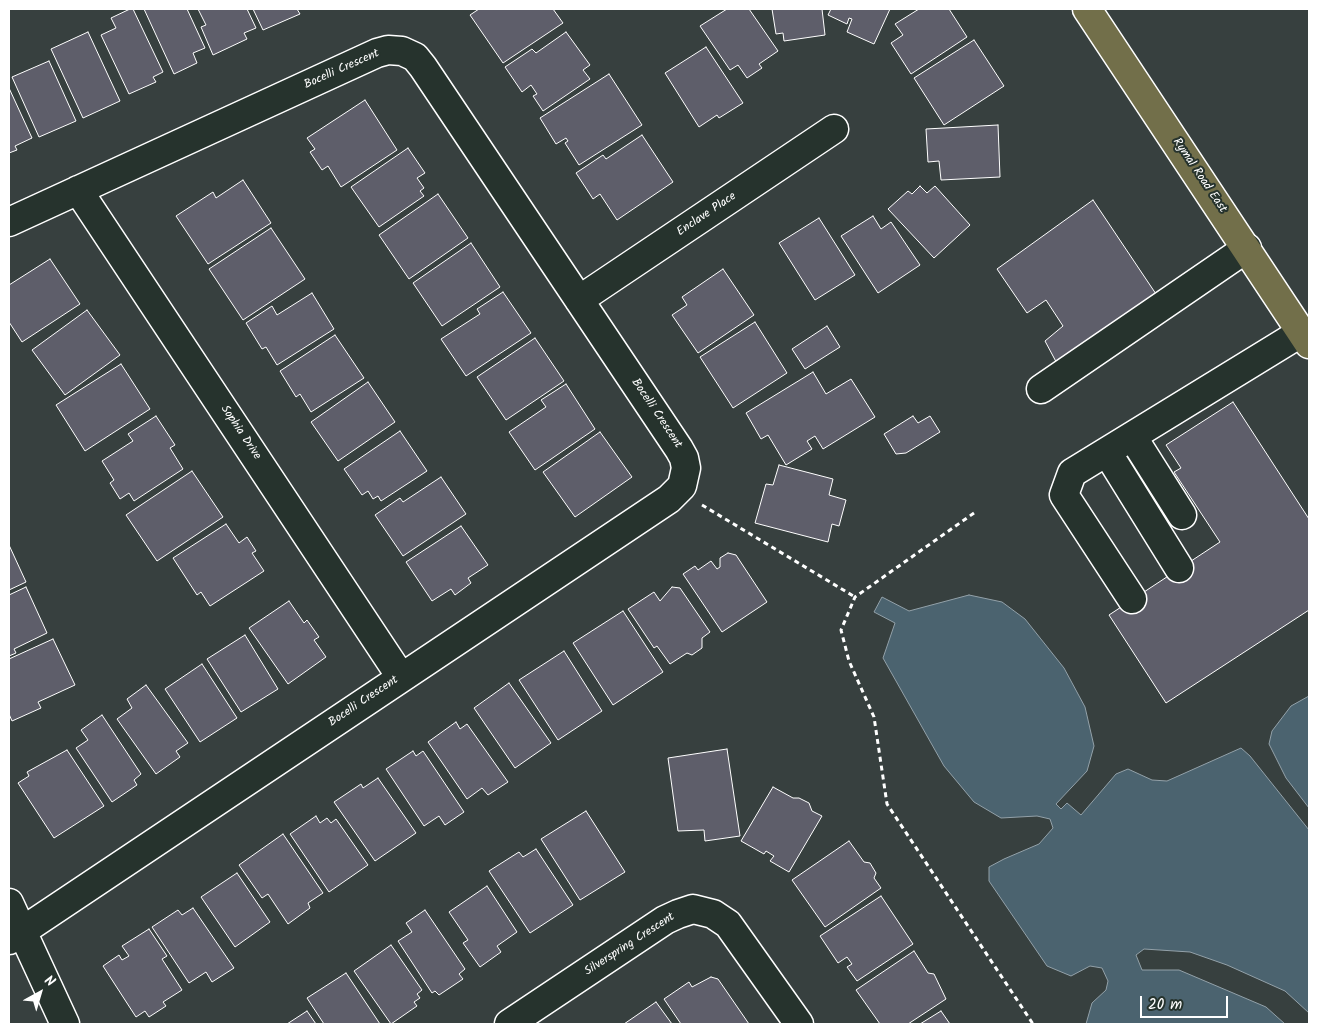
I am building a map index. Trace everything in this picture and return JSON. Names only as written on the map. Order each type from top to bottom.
[{"type":"main road","name":"Rymal Road East","points":[[1087,9],[1305,338]]},
{"type":"street","name":"Bocelli Crescent","points":[[9,222],[377,53],[388,50],[402,51],[415,57],[423,67],[682,454],[686,463],[686,474],[678,491],[669,499],[16,935]]},
{"type":"street","name":"Enclave Place","points":[[579,300],[834,129]]},
{"type":"street","name":"Sophia Drive","points":[[78,190],[402,677]]},
{"type":"street","points":[[1041,389],[1247,248]]},
{"type":"street","points":[[1132,599],[1064,495],[1072,473],[1132,436],[1305,338]]},
{"type":"street","points":[[1132,436],[1182,515]]},
{"type":"street","points":[[1107,452],[1179,568]]},
{"type":"street","points":[[9,903],[16,935],[65,1024]]},
{"type":"street","name":"Silverspring Crescent","points":[[509,1024],[665,920],[678,914],[694,910],[704,910],[728,924],[799,1024]]},
{"type":"path","points":[[678,491],[855,597]]},
{"type":"path","points":[[974,513],[855,597],[840,630],[849,661],[874,717],[887,804],[1033,1024]]},
{"type":"water","points":[[969,595],[1002,602],[1025,619],[1064,668],[1085,707],[1094,746],[1087,771],[1056,804],[1061,809],[1067,803],[1081,815],[1116,774],[1128,769],[1152,780],[1167,781],[1241,748],[1250,756],[1309,830],[1309,1013],[1285,991],[1227,965],[1190,952],[1144,949],[1136,955],[1142,970],[1179,970],[1266,1007],[1285,1024],[1086,1024],[1092,1003],[1106,990],[1108,981],[1102,968],[1090,966],[1071,976],[1047,966],[989,881],[989,867],[1039,844],[1053,828],[1050,819],[1037,816],[1001,818],[974,802],[944,766],[883,658],[895,623],[874,612],[882,597],[909,611]]},
{"type":"water","points":[[1309,696],[1309,808],[1286,778],[1269,744],[1272,731],[1291,706]]},
{"type":"building","points":[[133,9],[163,72],[153,77],[156,82],[129,94],[101,35],[116,28],[111,18]]},
{"type":"building","points":[[144,9],[187,9],[205,48],[193,53],[197,63],[174,74]]},
{"type":"building","points":[[198,9],[247,9],[256,28],[244,33],[247,39],[213,55],[201,27],[206,25]]},
{"type":"building","points":[[253,9],[297,9],[300,14],[263,30]]},
{"type":"building","points":[[479,9],[553,9],[563,23],[503,63],[470,15]]},
{"type":"building","points":[[727,9],[749,9],[778,51],[759,64],[762,68],[747,78],[738,65],[730,70],[700,26]]},
{"type":"building","points":[[772,9],[822,9],[825,35],[784,41],[783,33],[776,34]]},
{"type":"building","points":[[831,9],[890,9],[874,44],[847,32],[852,19],[849,18],[847,24],[828,15]]},
{"type":"building","points":[[919,9],[949,9],[967,37],[911,74],[891,43],[903,35],[895,24]]},
{"type":"building","points":[[88,32],[120,101],[83,118],[51,49]]},
{"type":"building","points":[[566,32],[590,65],[583,70],[590,79],[543,111],[533,96],[537,94],[531,85],[522,92],[505,67],[532,49],[536,53]]},
{"type":"building","points":[[974,40],[1004,86],[944,125],[914,78]]},
{"type":"building","points":[[706,47],[743,103],[719,118],[717,115],[699,127],[665,73]]},
{"type":"building","points":[[49,61],[76,121],[39,137],[12,77]]},
{"type":"building","points":[[609,74],[642,125],[579,165],[565,143],[568,141],[566,138],[556,144],[540,118]]},
{"type":"building","points":[[9,88],[32,138],[15,146],[17,150],[9,153]]},
{"type":"building","points":[[365,100],[397,150],[341,187],[328,166],[322,170],[310,152],[315,149],[307,138]]},
{"type":"building","points":[[998,125],[1000,177],[941,180],[939,161],[928,162],[926,129]]},
{"type":"building","points":[[642,135],[673,182],[617,220],[600,194],[593,199],[576,173],[603,155],[606,159]]},
{"type":"building","points":[[408,148],[425,173],[417,178],[424,188],[420,191],[424,196],[379,227],[351,187]]},
{"type":"building","points":[[243,180],[271,223],[208,264],[176,216],[213,192],[216,198]]},
{"type":"building","points":[[920,186],[927,193],[935,186],[970,225],[934,258],[888,209],[908,191],[912,194]]},
{"type":"building","points":[[438,194],[468,238],[409,279],[379,235]]},
{"type":"building","points":[[1093,200],[1158,297],[1061,371],[1045,341],[1063,326],[1046,300],[1027,313],[997,269]]},
{"type":"building","points":[[873,216],[881,229],[891,222],[920,265],[878,293],[841,236]]},
{"type":"building","points":[[819,218],[855,275],[815,300],[779,243]]},
{"type":"building","points":[[271,228],[305,279],[243,320],[209,269]]},
{"type":"building","points":[[471,243],[500,287],[442,326],[413,283]]},
{"type":"building","points":[[50,259],[80,304],[22,342],[9,322],[9,285]]},
{"type":"building","points":[[723,269],[754,315],[698,353],[672,315],[687,305],[682,297]]},
{"type":"building","points":[[503,292],[531,333],[466,376],[441,339],[480,314],[477,309]]},
{"type":"building","points":[[312,293],[334,329],[277,365],[266,347],[262,349],[246,323],[272,306],[277,315]]},
{"type":"building","points":[[87,310],[120,355],[65,395],[32,350]]},
{"type":"building","points":[[755,322],[787,373],[733,408],[700,357]]},
{"type":"building","points":[[827,326],[840,347],[805,369],[792,349]]},
{"type":"building","points":[[335,335],[364,378],[311,412],[300,394],[296,397],[280,371]]},
{"type":"building","points":[[535,338],[564,381],[506,420],[477,377]]},
{"type":"building","points":[[121,364],[150,409],[85,451],[56,405]]},
{"type":"building","points":[[813,372],[826,394],[851,379],[875,417],[823,449],[815,436],[807,441],[812,449],[786,465],[768,435],[761,439],[746,413]]},
{"type":"building","points":[[368,382],[395,422],[338,461],[311,422]]},
{"type":"building","points":[[566,384],[595,429],[535,470],[509,432],[546,407],[541,400]]},
{"type":"building","points":[[1233,402],[1309,519],[1309,610],[1166,703],[1109,615],[1220,542],[1174,472],[1181,468],[1166,445]]},
{"type":"building","points":[[156,416],[175,445],[170,448],[183,469],[134,501],[129,493],[120,499],[110,483],[114,480],[102,461],[133,441],[128,434]]},
{"type":"building","points":[[913,416],[918,423],[930,416],[940,432],[906,453],[896,454],[884,434]]},
{"type":"building","points":[[400,431],[427,471],[381,501],[378,496],[373,499],[368,491],[362,495],[344,469]]},
{"type":"building","points":[[600,432],[632,477],[575,517],[543,472]]},
{"type":"building","points":[[779,465],[833,479],[829,495],[846,500],[839,526],[832,524],[828,542],[755,523],[766,484],[773,485]]},
{"type":"building","points":[[192,471],[223,517],[157,561],[126,515]]},
{"type":"building","points":[[441,477],[466,514],[403,556],[375,515],[400,498],[403,502]]},
{"type":"building","points":[[226,524],[239,543],[247,537],[256,551],[252,553],[264,571],[210,606],[201,592],[197,595],[173,558]]},
{"type":"building","points":[[461,526],[488,565],[468,578],[471,583],[455,595],[451,589],[432,601],[406,562]]},
{"type":"building","points":[[9,545],[26,582],[9,590]]},
{"type":"building","points":[[728,553],[736,555],[767,602],[722,632],[683,574],[695,566],[698,570],[711,561],[717,569],[720,567],[720,558]]},
{"type":"building","points":[[26,587],[47,633],[14,649],[16,653],[9,656],[9,595]]},
{"type":"building","points":[[672,587],[680,588],[710,632],[702,638],[702,648],[692,655],[687,653],[670,664],[657,646],[654,648],[628,609],[654,592],[660,601]]},
{"type":"building","points":[[289,601],[304,623],[307,620],[319,637],[314,640],[326,657],[288,684],[249,628]]},
{"type":"building","points":[[623,611],[663,672],[613,705],[573,643]]},
{"type":"building","points":[[245,635],[278,689],[241,712],[207,659]]},
{"type":"building","points":[[53,639],[75,685],[38,702],[41,708],[12,721],[9,714],[9,659]]},
{"type":"building","points":[[564,651],[602,711],[558,740],[519,680]]},
{"type":"building","points":[[202,664],[237,718],[200,742],[165,689]]},
{"type":"building","points":[[509,683],[551,743],[515,768],[474,708]]},
{"type":"building","points":[[146,685],[188,743],[176,751],[180,757],[156,774],[117,719],[132,708],[127,699]]},
{"type":"building","points":[[102,715],[141,774],[134,780],[137,785],[112,802],[76,748],[88,740],[81,730]]},
{"type":"building","points":[[456,722],[460,729],[467,724],[508,782],[488,795],[482,788],[467,799],[428,742]]},
{"type":"building","points":[[727,749],[740,836],[705,841],[704,830],[678,831],[668,758]]},
{"type":"building","points":[[67,750],[104,806],[54,838],[18,783],[29,776],[27,772]]},
{"type":"building","points":[[413,751],[416,756],[423,751],[464,812],[445,825],[439,816],[424,826],[386,769]]},
{"type":"building","points":[[378,778],[416,833],[375,861],[334,802],[361,784],[363,788]]},
{"type":"building","points":[[773,787],[793,798],[799,798],[809,803],[812,811],[822,816],[789,872],[770,861],[774,856],[766,851],[764,854],[741,841]]},
{"type":"building","points":[[586,811],[625,872],[580,900],[541,839]]},
{"type":"building","points":[[316,816],[320,823],[327,818],[331,823],[336,819],[368,865],[329,892],[290,834]]},
{"type":"building","points":[[283,834],[323,893],[308,903],[310,908],[288,924],[268,894],[262,898],[239,865]]},
{"type":"building","points":[[849,841],[864,862],[870,863],[876,873],[874,878],[881,888],[825,927],[792,880]]},
{"type":"building","points":[[536,849],[573,905],[530,933],[489,871],[519,852],[523,857]]},
{"type":"building","points":[[237,873],[270,922],[235,947],[201,897]]},
{"type":"building","points":[[487,886],[517,932],[497,946],[501,952],[480,967],[463,943],[468,940],[449,912]]},
{"type":"building","points":[[881,896],[913,944],[857,981],[847,967],[852,964],[847,957],[838,963],[820,936]]},
{"type":"building","points":[[193,908],[234,968],[212,982],[206,972],[189,983],[152,927],[178,910],[182,915]]},
{"type":"building","points":[[425,910],[465,969],[459,974],[463,979],[439,995],[435,991],[432,993],[398,941],[412,932],[406,923]]},
{"type":"building","points":[[149,929],[167,956],[162,959],[182,990],[163,1002],[166,1006],[149,1017],[145,1011],[136,1017],[103,966],[119,955],[122,960],[129,956],[122,946]]},
{"type":"building","points":[[391,945],[422,990],[417,994],[420,998],[414,1002],[417,1006],[391,1024],[354,971]]},
{"type":"building","points":[[914,951],[928,973],[934,974],[946,999],[908,1024],[880,1024],[856,990]]},
{"type":"building","points":[[346,973],[380,1024],[324,1024],[307,998]]},
{"type":"building","points":[[711,977],[718,979],[749,1024],[681,1024],[664,999],[689,982],[692,987]]},
{"type":"building","points":[[656,1002],[672,1024],[624,1024]]},
{"type":"building","points":[[307,1011],[316,1024],[287,1024]]},
{"type":"building","points":[[941,1011],[950,1024],[920,1024]]}]
